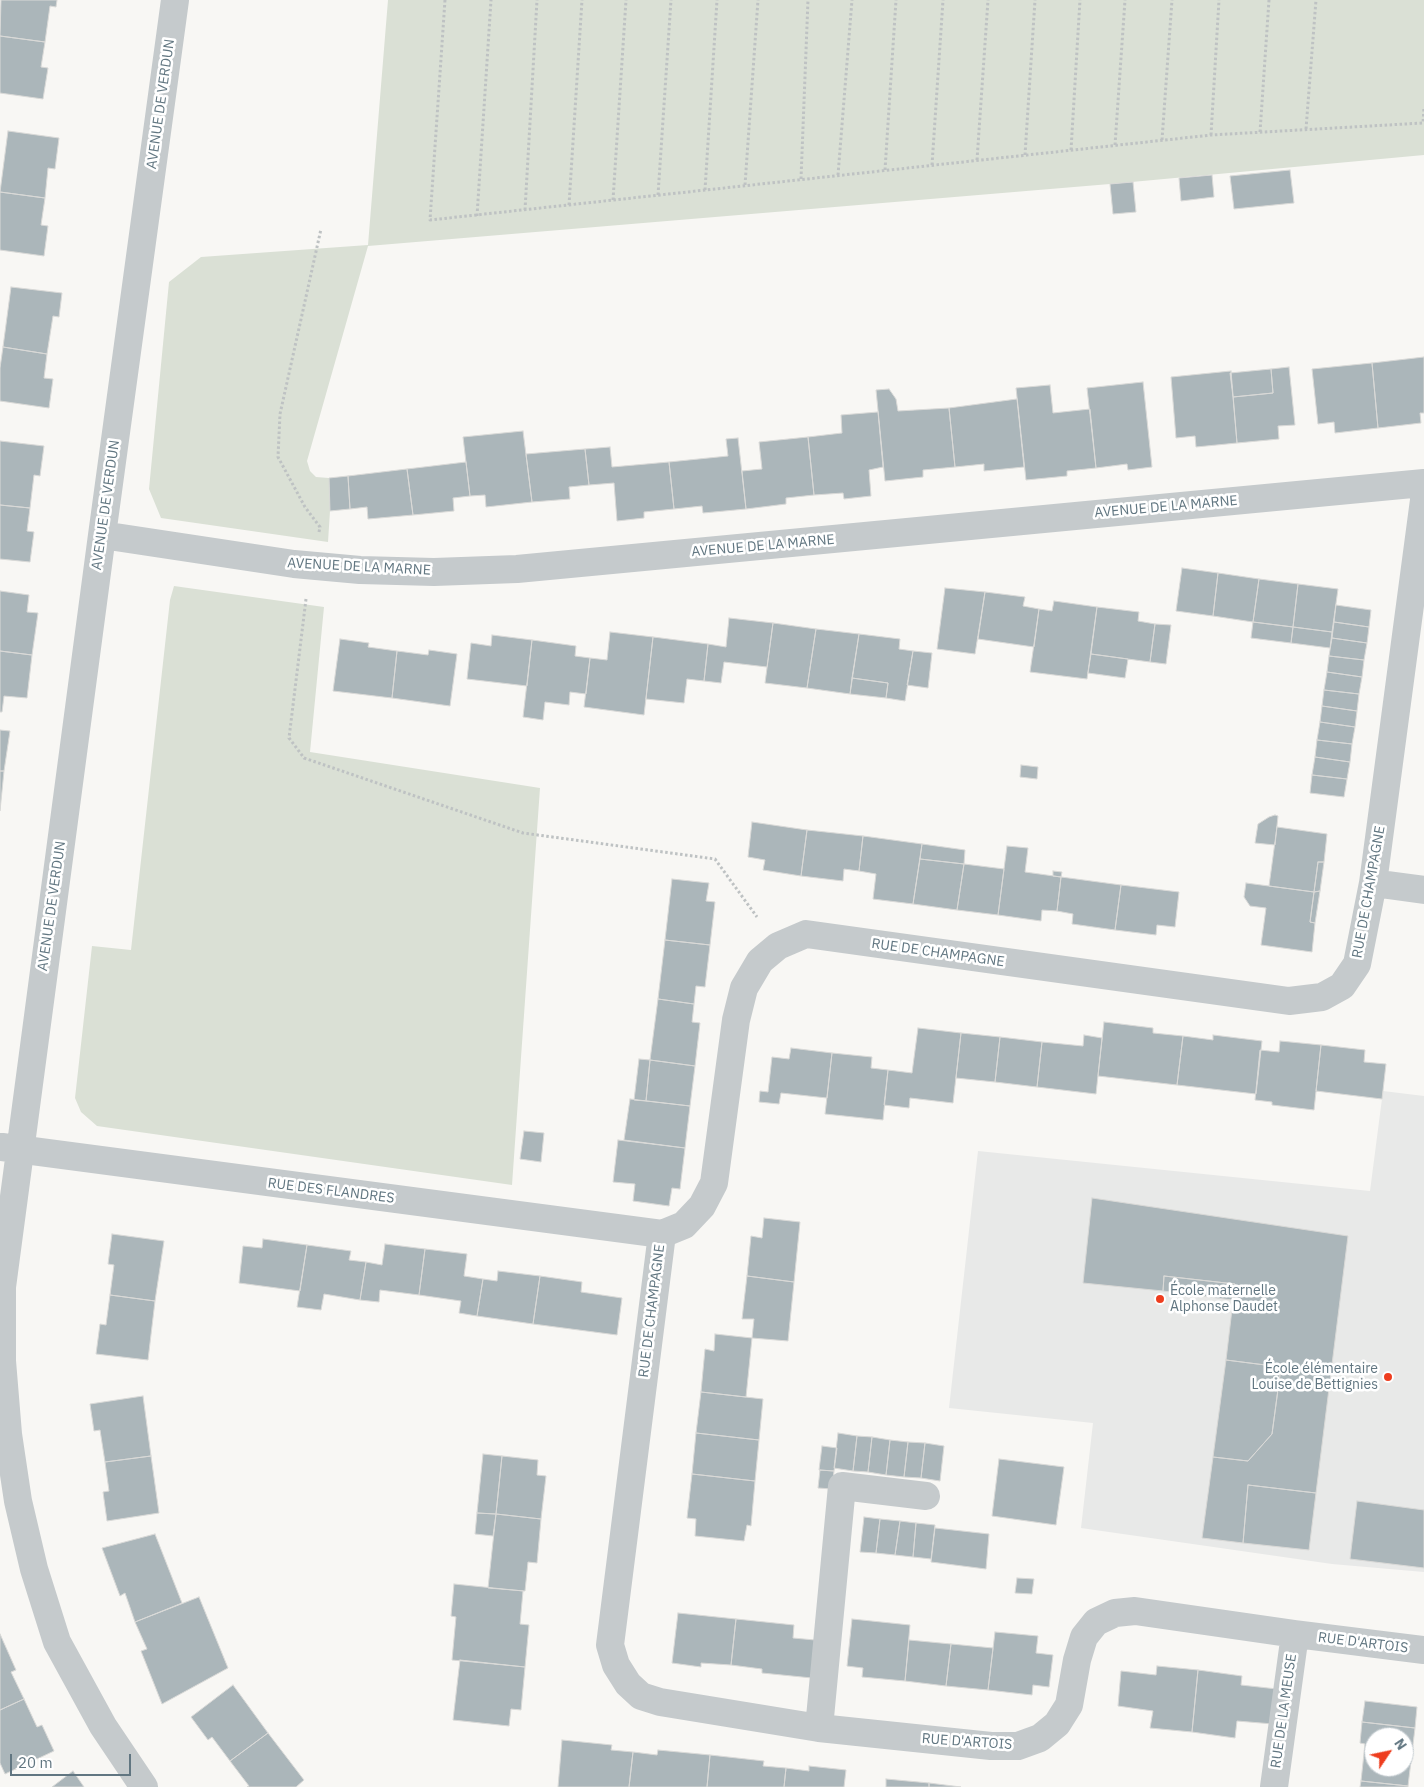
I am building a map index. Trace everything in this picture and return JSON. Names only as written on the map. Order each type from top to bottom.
[{"type":"street","name":"AVENUE DE VERDUN","points":[[144,1787],[103,1726],[57,1642],[34,1569],[18,1501],[8,1434],[2,1361],[2,1287],[10,1148],[102,535],[175,0]]},
{"type":"street","name":"AVENUE DE LA MARNE","points":[[102,535],[294,564],[360,570],[434,572],[517,569],[1424,483]]},
{"type":"street","name":"RUE DE CHAMPAGNE","points":[[610,1645],[662,1234],[684,1226],[702,1206],[714,1184],[736,1020],[744,988],[760,961],[778,946],[806,934],[1289,1001],[1322,997],[1342,986],[1357,964],[1373,883],[1424,500]]},
{"type":"street","points":[[1373,883],[1424,890]]},
{"type":"street","name":"RUE DES FLANDRES","points":[[10,1148],[662,1234]]},
{"type":"street","points":[[819,1728],[842,1486],[926,1496]]},
{"type":"street","name":"RUE D'ARTOIS","points":[[610,1645],[616,1665],[628,1684],[641,1696],[660,1702],[819,1728],[991,1746],[1018,1746],[1040,1738],[1057,1724],[1069,1705],[1076,1660],[1084,1637],[1096,1622],[1115,1613],[1135,1611],[1424,1650]]},
{"type":"street","name":"RUE DE LA MEUSE","points":[[1274,1787],[1295,1634]]},
{"type":"path","points":[[445,0],[430,220],[1211,135],[1423,122],[1424,108]]},
{"type":"path","points":[[477,216],[491,0]]},
{"type":"path","points":[[525,210],[537,0]]},
{"type":"path","points":[[568,205],[582,0]]},
{"type":"path","points":[[613,200],[626,0]]},
{"type":"path","points":[[658,195],[671,0]]},
{"type":"path","points":[[705,190],[717,0]]},
{"type":"path","points":[[745,185],[758,0]]},
{"type":"path","points":[[801,179],[808,0]]},
{"type":"path","points":[[838,175],[852,0]]},
{"type":"path","points":[[885,170],[896,0]]},
{"type":"path","points":[[932,165],[943,0]]},
{"type":"path","points":[[977,160],[988,0]]},
{"type":"path","points":[[1025,155],[1035,0]]},
{"type":"path","points":[[1071,150],[1080,0]]},
{"type":"path","points":[[1115,145],[1125,0]]},
{"type":"path","points":[[1162,140],[1172,0]]},
{"type":"path","points":[[1211,135],[1219,0]]},
{"type":"path","points":[[1260,132],[1269,0]]},
{"type":"path","points":[[1306,129],[1316,0]]},
{"type":"path","points":[[321,229],[280,414],[278,457],[305,507],[320,528],[310,565],[289,738],[304,758],[523,833],[715,859],[778,946]]},
{"type":"shaded area","points":[[388,0],[1424,0],[1424,155],[1110,184],[368,246],[307,461],[310,471],[316,477],[329,478],[330,511],[328,542],[161,518],[149,489],[169,282],[201,257],[368,245]]},
{"type":"shaded area","points":[[174,586],[324,607],[310,752],[540,788],[512,1185],[97,1126],[81,1112],[75,1098],[92,946],[131,950],[170,600]]},
{"type":"shaded area","name":"École maternelle Alphonse Daudet","points":[[1383,1091],[1424,1096],[1424,1572],[1332,1564],[1081,1528],[1093,1423],[949,1408],[978,1151],[1370,1191]]},
{"type":"building","points":[[1,0],[57,0],[56,7],[50,6],[45,42],[0,36]]},
{"type":"building","points":[[0,36],[45,42],[41,67],[48,68],[43,99],[0,93]]},
{"type":"building","points":[[8,131],[59,138],[55,169],[48,168],[45,198],[0,192]]},
{"type":"building","points":[[1290,170],[1294,203],[1234,209],[1230,176]]},
{"type":"building","points":[[1212,175],[1214,197],[1181,201],[1179,178]]},
{"type":"building","points":[[1133,182],[1136,212],[1113,214],[1110,184]]},
{"type":"building","points":[[0,192],[45,198],[41,225],[48,226],[44,256],[0,250]]},
{"type":"building","points":[[11,287],[62,293],[59,317],[53,316],[47,354],[3,347]]},
{"type":"building","points":[[3,347],[47,354],[44,378],[53,379],[49,408],[0,401],[0,368]]},
{"type":"building","points":[[1424,357],[1424,413],[1420,413],[1421,423],[1378,428],[1372,363]]},
{"type":"building","points":[[1372,363],[1378,428],[1335,433],[1334,422],[1318,424],[1312,369]]},
{"type":"building","points":[[1289,367],[1295,425],[1278,426],[1279,439],[1237,443],[1233,397],[1273,393],[1271,369]]},
{"type":"building","points":[[1271,369],[1273,393],[1233,397],[1230,373]]},
{"type":"building","points":[[1231,371],[1237,443],[1196,447],[1195,436],[1176,438],[1171,377]]},
{"type":"building","points":[[1143,382],[1152,467],[1128,470],[1127,464],[1096,468],[1087,388]]},
{"type":"building","points":[[1050,385],[1053,413],[1090,409],[1096,468],[1067,471],[1067,476],[1026,480],[1016,388]]},
{"type":"building","points":[[889,389],[896,399],[898,411],[949,408],[955,467],[923,470],[923,477],[885,481],[876,390]]},
{"type":"building","points":[[1017,399],[1024,467],[984,471],[984,464],[955,467],[949,408]]},
{"type":"building","points":[[878,412],[883,467],[869,470],[871,496],[844,499],[843,493],[814,495],[808,437],[842,433],[841,415]]},
{"type":"building","points":[[523,431],[532,502],[486,507],[485,495],[470,496],[463,437]]},
{"type":"building","points":[[808,437],[814,495],[786,498],[786,504],[746,509],[742,471],[762,469],[759,442]]},
{"type":"building","points":[[738,438],[746,509],[703,513],[702,506],[674,509],[669,462],[728,456],[726,439]]},
{"type":"building","points":[[0,441],[44,446],[40,476],[34,475],[30,508],[0,505]]},
{"type":"building","points":[[610,447],[612,467],[669,462],[674,509],[644,512],[644,518],[617,521],[614,483],[589,485],[585,449]]},
{"type":"building","points":[[585,449],[589,485],[569,487],[570,499],[532,502],[526,454]]},
{"type":"building","points":[[466,462],[470,496],[453,498],[454,511],[413,515],[407,469]]},
{"type":"building","points":[[407,469],[413,515],[368,519],[367,507],[350,509],[348,476]]},
{"type":"building","points":[[348,476],[350,509],[330,511],[329,478]]},
{"type":"building","points":[[0,505],[30,508],[27,531],[34,532],[30,562],[0,559]]},
{"type":"building","points":[[1182,568],[1218,573],[1213,616],[1176,611]]},
{"type":"building","points":[[1218,573],[1259,579],[1253,622],[1213,616]]},
{"type":"building","points":[[1259,579],[1298,584],[1293,627],[1253,622]]},
{"type":"building","points":[[1298,584],[1338,589],[1332,632],[1293,627]]},
{"type":"building","points":[[945,588],[985,592],[975,654],[937,649]]},
{"type":"building","points":[[0,591],[29,595],[27,612],[38,613],[32,655],[0,651]]},
{"type":"building","points":[[985,592],[1025,597],[1023,606],[1039,609],[1034,647],[978,639]]},
{"type":"building","points":[[1054,601],[1097,607],[1087,679],[1030,672],[1039,609],[1052,611]]},
{"type":"building","points":[[1336,605],[1371,610],[1369,627],[1334,622]]},
{"type":"building","points":[[1097,607],[1139,612],[1138,621],[1155,624],[1150,662],[1091,654]]},
{"type":"building","points":[[729,618],[773,623],[767,667],[724,662],[721,683],[704,681],[708,644],[726,647]]},
{"type":"building","points":[[1253,622],[1293,627],[1291,643],[1251,638]]},
{"type":"building","points":[[1334,622],[1369,627],[1367,643],[1332,638]]},
{"type":"building","points":[[773,623],[816,629],[807,688],[765,683]]},
{"type":"building","points":[[1155,624],[1171,625],[1166,664],[1150,662]]},
{"type":"building","points":[[1293,627],[1332,632],[1330,648],[1291,643]]},
{"type":"building","points":[[816,629],[859,634],[850,694],[807,688]]},
{"type":"building","points":[[610,632],[653,637],[644,715],[584,707],[590,658],[607,660]]},
{"type":"building","points":[[859,634],[900,639],[899,649],[913,651],[905,701],[886,698],[888,683],[852,678]]},
{"type":"building","points":[[492,635],[532,640],[527,686],[467,679],[471,643],[491,646]]},
{"type":"building","points":[[653,637],[708,644],[704,681],[687,679],[684,703],[646,699]]},
{"type":"building","points":[[1332,638],[1367,643],[1364,660],[1329,656]]},
{"type":"building","points":[[340,639],[369,643],[368,647],[397,651],[392,698],[333,691]]},
{"type":"building","points":[[532,640],[576,646],[575,656],[590,658],[586,694],[570,692],[569,705],[545,702],[543,720],[523,717]]},
{"type":"building","points":[[429,650],[457,654],[450,706],[392,698],[397,651],[428,655]]},
{"type":"building","points":[[0,651],[32,655],[27,698],[4,696],[2,712],[0,712]]},
{"type":"building","points":[[913,651],[932,653],[928,688],[907,685]]},
{"type":"building","points":[[1091,654],[1128,659],[1125,678],[1088,673]]},
{"type":"building","points":[[1329,656],[1364,660],[1362,677],[1327,672]]},
{"type":"building","points":[[1327,672],[1362,677],[1359,694],[1324,690]]},
{"type":"building","points":[[852,678],[888,683],[886,698],[850,694]]},
{"type":"building","points":[[1324,690],[1359,694],[1357,711],[1322,706]]},
{"type":"building","points":[[1322,706],[1357,711],[1355,727],[1320,722]]},
{"type":"building","points":[[1320,722],[1355,727],[1352,744],[1317,740]]},
{"type":"building","points":[[0,730],[10,731],[4,771],[0,771]]},
{"type":"building","points":[[1317,740],[1352,744],[1350,762],[1315,757]]},
{"type":"building","points":[[1315,757],[1350,762],[1347,779],[1312,775]]},
{"type":"building","points":[[1021,765],[1038,767],[1037,779],[1020,777]]},
{"type":"building","points":[[0,771],[4,771],[0,811]]},
{"type":"building","points":[[1312,775],[1347,779],[1344,797],[1310,793]]},
{"type":"building","points":[[1275,815],[1278,816],[1275,845],[1255,843],[1258,824]]},
{"type":"building","points":[[752,822],[807,830],[801,876],[763,870],[765,860],[748,857]]},
{"type":"building","points":[[1277,827],[1327,834],[1324,862],[1318,862],[1314,892],[1269,886]]},
{"type":"building","points":[[807,830],[863,836],[859,871],[844,869],[843,881],[801,876]]},
{"type":"building","points":[[863,836],[922,844],[913,904],[873,899],[876,874],[859,871]]},
{"type":"building","points":[[922,844],[965,850],[964,864],[920,859]]},
{"type":"building","points":[[1007,846],[1028,848],[1025,872],[1061,877],[1057,911],[1042,910],[1041,921],[998,915]]},
{"type":"building","points":[[920,859],[964,864],[957,910],[913,904]]},
{"type":"building","points":[[1318,862],[1324,862],[1320,891],[1314,892]]},
{"type":"building","points":[[964,864],[1004,869],[998,915],[957,910]]},
{"type":"building","points":[[1053,871],[1062,872],[1061,877],[1053,876]]},
{"type":"building","points":[[1061,877],[1121,885],[1115,930],[1072,924],[1073,914],[1057,911]]},
{"type":"building","points":[[672,879],[709,883],[706,901],[715,902],[710,945],[665,940]]},
{"type":"building","points":[[1246,883],[1314,892],[1310,922],[1315,923],[1312,952],[1261,945],[1266,908],[1250,906],[1244,897]]},
{"type":"building","points":[[1121,885],[1179,892],[1175,927],[1157,925],[1156,935],[1115,930]]},
{"type":"building","points":[[1320,891],[1315,923],[1310,922],[1314,892]]},
{"type":"building","points":[[665,940],[710,945],[705,987],[696,986],[694,1004],[658,999]]},
{"type":"building","points":[[658,999],[694,1004],[692,1022],[700,1023],[695,1066],[650,1060]]},
{"type":"building","points":[[1104,1022],[1153,1028],[1153,1033],[1183,1036],[1177,1085],[1098,1076]]},
{"type":"building","points":[[918,1028],[961,1033],[953,1103],[910,1098],[909,1108],[884,1105],[888,1070],[912,1073]]},
{"type":"building","points":[[961,1033],[1000,1037],[995,1082],[956,1078]]},
{"type":"building","points":[[1084,1035],[1102,1038],[1096,1094],[1037,1087],[1042,1042],[1083,1046]]},
{"type":"building","points":[[1213,1035],[1262,1041],[1256,1094],[1177,1085],[1183,1036],[1213,1040]]},
{"type":"building","points":[[1000,1037],[1042,1042],[1037,1087],[995,1082]]},
{"type":"building","points":[[1280,1041],[1321,1045],[1314,1110],[1272,1105],[1272,1102],[1255,1100],[1260,1050],[1279,1052]]},
{"type":"building","points":[[1321,1045],[1365,1050],[1364,1062],[1386,1064],[1382,1099],[1316,1091]]},
{"type":"building","points":[[791,1048],[832,1053],[827,1098],[781,1093],[779,1104],[759,1102],[760,1091],[768,1092],[772,1057],[789,1059]]},
{"type":"building","points":[[832,1053],[872,1057],[871,1068],[888,1070],[883,1120],[825,1114]]},
{"type":"building","points":[[639,1059],[650,1060],[646,1101],[634,1100]]},
{"type":"building","points":[[650,1060],[695,1066],[690,1106],[646,1101]]},
{"type":"building","points":[[630,1099],[690,1106],[685,1148],[624,1140]]},
{"type":"building","points":[[524,1131],[544,1133],[541,1162],[520,1159]]},
{"type":"building","points":[[618,1140],[685,1148],[680,1189],[672,1188],[669,1206],[633,1201],[635,1184],[613,1182]]},
{"type":"building","points":[[1092,1198],[1348,1236],[1316,1493],[1248,1485],[1243,1543],[1202,1538],[1213,1457],[1248,1461],[1272,1434],[1281,1367],[1226,1360],[1235,1284],[1164,1276],[1163,1291],[1083,1283]]},
{"type":"building","points":[[764,1218],[800,1222],[794,1282],[747,1276],[751,1236],[762,1238]]},
{"type":"building","points":[[112,1234],[164,1241],[155,1301],[110,1295],[114,1265],[108,1264]]},
{"type":"building","points":[[263,1239],[307,1245],[300,1291],[239,1283],[243,1246],[262,1248]]},
{"type":"building","points":[[385,1244],[425,1249],[419,1295],[380,1290],[379,1302],[360,1300],[366,1262],[382,1265]]},
{"type":"building","points":[[307,1245],[351,1251],[349,1260],[366,1262],[360,1300],[324,1294],[321,1310],[297,1307]]},
{"type":"building","points":[[425,1249],[467,1254],[464,1276],[483,1279],[477,1316],[459,1313],[461,1301],[419,1295]]},
{"type":"building","points":[[498,1271],[540,1276],[533,1324],[477,1316],[483,1279],[497,1281]]},
{"type":"building","points":[[540,1276],[582,1282],[581,1292],[622,1298],[617,1335],[533,1324]]},
{"type":"building","points":[[747,1276],[794,1282],[788,1341],[752,1338],[754,1319],[742,1319]]},
{"type":"building","points":[[1164,1276],[1235,1284],[1232,1300],[1163,1291]]},
{"type":"building","points":[[110,1295],[155,1301],[148,1360],[96,1354],[100,1324],[106,1325]]},
{"type":"building","points":[[715,1334],[752,1338],[746,1397],[701,1392],[705,1349],[714,1351]]},
{"type":"building","points":[[1226,1360],[1281,1367],[1272,1434],[1248,1461],[1213,1457]]},
{"type":"building","points":[[701,1392],[763,1399],[759,1440],[696,1433]]},
{"type":"building","points":[[143,1396],[151,1456],[105,1462],[100,1430],[94,1431],[90,1404]]},
{"type":"building","points":[[696,1433],[759,1440],[755,1481],[692,1474]]},
{"type":"building","points":[[838,1433],[857,1436],[853,1471],[834,1468]]},
{"type":"building","points":[[857,1436],[872,1437],[868,1472],[853,1471]]},
{"type":"building","points":[[872,1437],[890,1440],[886,1475],[868,1472]]},
{"type":"building","points":[[890,1440],[908,1442],[904,1477],[886,1475]]},
{"type":"building","points":[[908,1442],[925,1443],[921,1478],[904,1477]]},
{"type":"building","points":[[925,1443],[944,1446],[940,1481],[921,1478]]},
{"type":"building","points":[[822,1446],[837,1448],[834,1471],[819,1470]]},
{"type":"building","points":[[483,1454],[502,1456],[496,1514],[477,1513]]},
{"type":"building","points":[[151,1456],[159,1513],[107,1521],[103,1492],[109,1491],[105,1462]]},
{"type":"building","points":[[502,1456],[538,1460],[537,1475],[546,1476],[541,1519],[496,1514]]},
{"type":"building","points":[[999,1459],[1064,1467],[1056,1525],[992,1516]]},
{"type":"building","points":[[820,1470],[834,1471],[832,1489],[818,1488]]},
{"type":"building","points":[[692,1474],[755,1481],[751,1526],[747,1525],[744,1541],[695,1536],[696,1519],[687,1518]]},
{"type":"building","points":[[1248,1485],[1316,1493],[1309,1550],[1243,1543]]},
{"type":"building","points":[[1357,1501],[1424,1510],[1424,1568],[1350,1559]]},
{"type":"building","points":[[477,1513],[496,1514],[493,1536],[475,1534]]},
{"type":"building","points":[[496,1514],[541,1519],[537,1563],[528,1562],[525,1591],[488,1588]]},
{"type":"building","points":[[864,1517],[880,1519],[876,1553],[860,1552]]},
{"type":"building","points":[[880,1519],[900,1521],[895,1555],[876,1553]]},
{"type":"building","points":[[900,1521],[916,1523],[913,1557],[895,1555]]},
{"type":"building","points":[[916,1523],[935,1525],[931,1559],[913,1557]]},
{"type":"building","points":[[935,1528],[989,1534],[986,1569],[931,1562]]},
{"type":"building","points":[[155,1534],[182,1603],[135,1622],[125,1593],[120,1596],[102,1548]]},
{"type":"building","points":[[1017,1578],[1034,1579],[1032,1594],[1015,1593]]},
{"type":"building","points":[[454,1584],[523,1591],[520,1624],[529,1625],[525,1667],[452,1660],[456,1617],[451,1616]]},
{"type":"building","points":[[199,1597],[228,1668],[162,1704],[141,1651],[147,1649],[135,1622]]},
{"type":"building","points":[[678,1613],[736,1619],[731,1665],[701,1663],[701,1667],[672,1663]]},
{"type":"building","points":[[736,1619],[794,1625],[793,1638],[815,1640],[812,1678],[762,1673],[762,1669],[731,1665]]},
{"type":"building","points":[[852,1619],[910,1625],[905,1681],[862,1677],[863,1668],[847,1666]]},
{"type":"building","points":[[995,1632],[1038,1636],[1036,1653],[1053,1655],[1049,1687],[1033,1685],[1032,1695],[988,1690]]},
{"type":"building","points":[[0,1634],[16,1670],[11,1672],[24,1699],[0,1710]]},
{"type":"building","points":[[909,1640],[951,1644],[946,1686],[905,1681]]},
{"type":"building","points":[[951,1644],[993,1648],[988,1690],[946,1686]]},
{"type":"building","points":[[460,1660],[525,1667],[521,1710],[511,1709],[509,1726],[453,1720]]},
{"type":"building","points":[[1157,1666],[1198,1670],[1192,1732],[1150,1728],[1153,1711],[1118,1706],[1121,1671],[1156,1675]]},
{"type":"building","points":[[1198,1670],[1242,1676],[1241,1685],[1277,1689],[1273,1724],[1237,1721],[1235,1738],[1192,1732]]},
{"type":"building","points":[[233,1685],[268,1733],[230,1761],[212,1737],[208,1740],[191,1717]]},
{"type":"building","points":[[24,1699],[37,1727],[42,1725],[54,1751],[5,1774],[0,1763],[0,1710]]},
{"type":"building","points":[[1365,1701],[1417,1707],[1415,1728],[1362,1722]]},
{"type":"building","points":[[1362,1722],[1406,1727],[1364,1727],[1364,1744],[1360,1743]]},
{"type":"building","points":[[268,1733],[304,1780],[296,1787],[247,1787],[249,1786],[230,1761]]},
{"type":"building","points":[[562,1740],[612,1745],[611,1750],[633,1752],[629,1787],[558,1787]]},
{"type":"building","points":[[658,1750],[710,1755],[707,1787],[629,1787],[633,1752],[657,1755]]},
{"type":"building","points":[[1364,1753],[1364,1777],[1409,1777],[1408,1786],[1361,1781]]},
{"type":"building","points":[[710,1755],[764,1761],[763,1766],[786,1768],[784,1787],[707,1787]]},
{"type":"building","points":[[809,1766],[846,1770],[844,1787],[784,1787],[786,1768],[809,1771]]},
{"type":"building","points":[[73,1771],[84,1787],[52,1787]]},
{"type":"building","points":[[886,1779],[929,1783],[929,1787],[886,1787]]},
{"type":"building","points":[[1361,1781],[1408,1786],[1408,1787],[1360,1787]]},
{"type":"building","points":[[929,1783],[961,1787],[929,1787]]},
{"type":"place","name":"École maternelle Alphonse Daudet","points":[[1160,1299]]},
{"type":"place","name":"École élémentaire Louise de Bettignies","points":[[1388,1377]]}]
